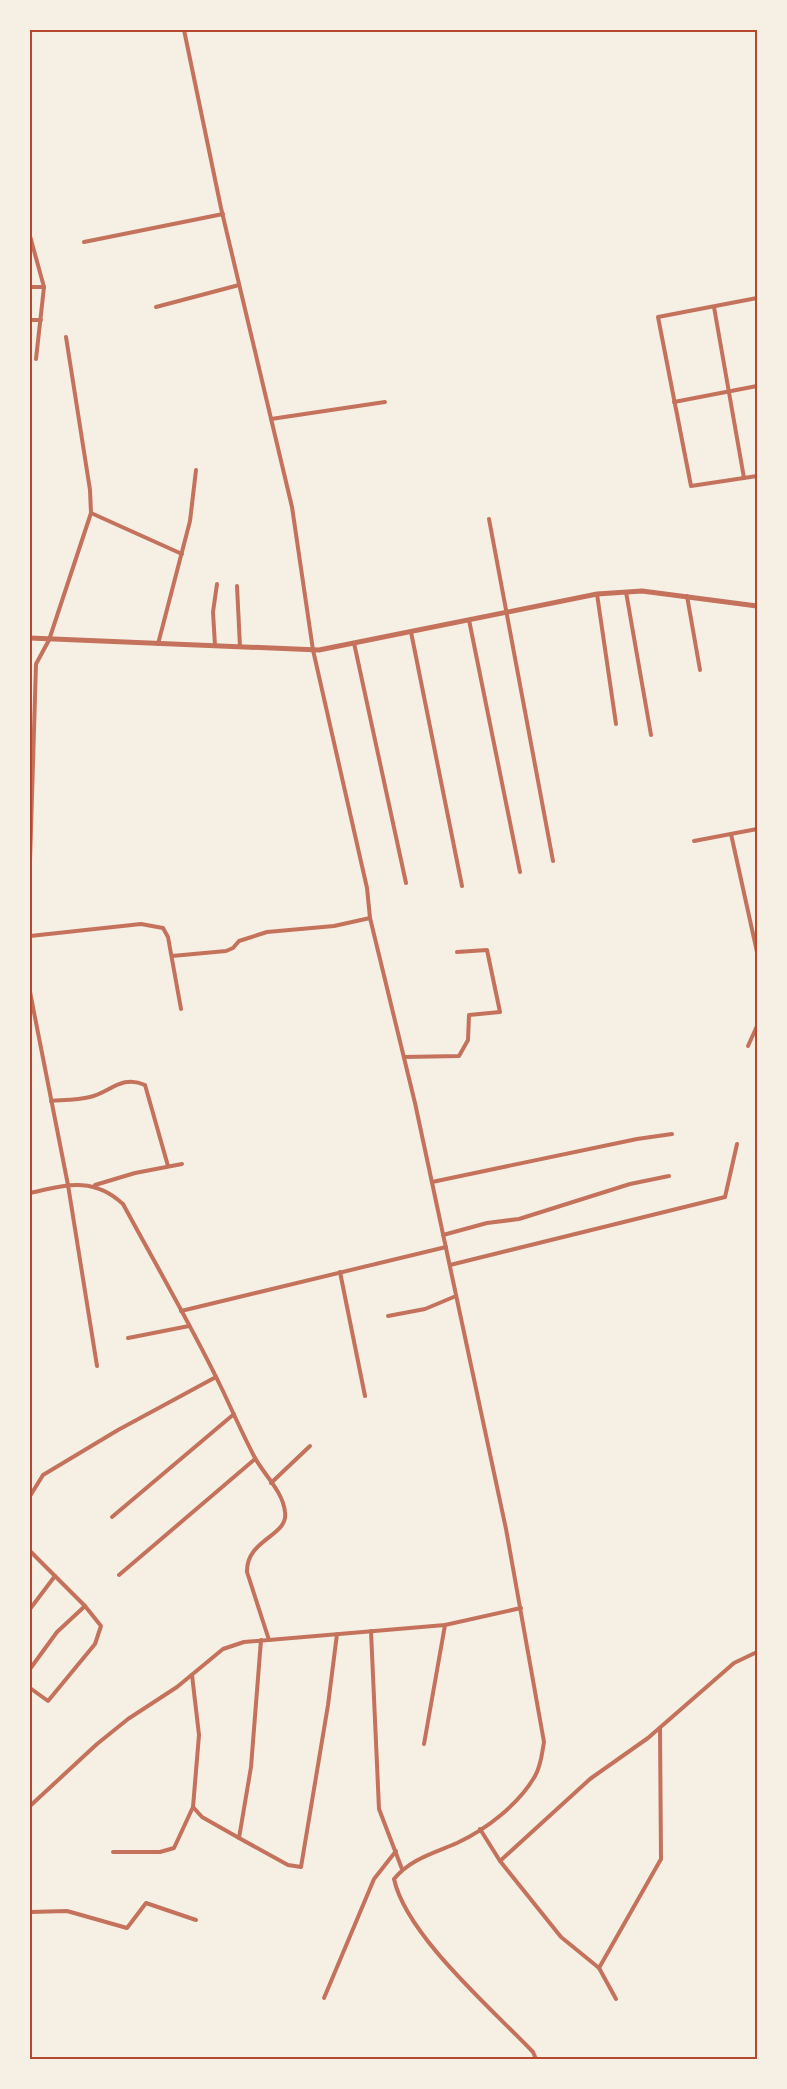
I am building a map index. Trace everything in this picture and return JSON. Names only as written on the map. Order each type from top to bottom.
[{"type":"street","points":[[184,30],[239,285],[292,507],[313,650],[367,888],[370,918],[404,1057],[450,1265],[521,1608],[544,1742],[541,1761],[536,1775],[520,1796],[496,1819],[459,1842],[402,1868],[394,1879],[397,1895],[409,1917],[445,1961],[533,2052],[536,2059]]},
{"type":"street","points":[[84,242],[223,214]]},
{"type":"street","points":[[30,236],[32,253],[44,287],[36,359]]},
{"type":"street","points":[[156,307],[239,285]]},
{"type":"street","points":[[30,287],[44,287]]},
{"type":"street","points":[[757,298],[658,318],[691,486],[757,476]]},
{"type":"street","points":[[714,307],[744,478]]},
{"type":"street","points":[[30,320],[41,320]]},
{"type":"street","points":[[30,862],[36,664],[49,640],[92,513],[66,337]]},
{"type":"street","points":[[674,402],[757,386]]},
{"type":"street","points":[[270,419],[385,402]]},
{"type":"street","points":[[158,644],[190,521],[196,470]]},
{"type":"street","points":[[92,513],[182,554]]},
{"type":"street","points":[[489,519],[508,612],[553,861]]},
{"type":"street","points":[[215,646],[213,612],[217,584]]},
{"type":"street","points":[[237,586],[240,647]]},
{"type":"street","points":[[30,638],[313,650],[597,594],[642,591],[757,606]]},
{"type":"street","points":[[626,592],[651,735]]},
{"type":"street","points":[[597,594],[616,724]]},
{"type":"street","points":[[687,596],[700,670]]},
{"type":"street","points":[[468,620],[520,872]]},
{"type":"street","points":[[412,632],[462,886]]},
{"type":"street","points":[[354,643],[406,882]]},
{"type":"street","points":[[694,841],[757,829]]},
{"type":"street","points":[[731,834],[757,952]]},
{"type":"street","points":[[172,956],[226,951],[233,948],[239,940],[267,932],[334,926],[370,918]]},
{"type":"street","points":[[30,936],[141,924],[163,928],[168,937],[181,1009]]},
{"type":"street","points":[[404,1057],[459,1056],[468,1040],[469,1015],[500,1012],[487,950],[457,952]]},
{"type":"street","points":[[30,992],[68,1185],[98,1366]]},
{"type":"street","points":[[748,1046],[757,1026]]},
{"type":"street","points":[[51,1101],[92,1097],[108,1088],[128,1082],[145,1085],[168,1166]]},
{"type":"street","points":[[432,1182],[637,1139],[672,1134]]},
{"type":"street","points":[[450,1265],[725,1197],[737,1144]]},
{"type":"street","points":[[30,1193],[68,1185],[95,1186],[182,1164]]},
{"type":"street","points":[[443,1235],[487,1223],[519,1219],[630,1184],[669,1176]]},
{"type":"street","points":[[95,1186],[111,1192],[123,1204],[216,1376],[255,1458],[286,1512],[285,1520],[279,1529],[252,1551],[247,1561],[247,1572],[269,1640]]},
{"type":"street","points":[[181,1311],[446,1247]]},
{"type":"street","points":[[340,1272],[365,1396]]},
{"type":"street","points":[[388,1316],[425,1309],[456,1296]]},
{"type":"street","points":[[128,1338],[189,1326]]},
{"type":"street","points":[[30,1496],[43,1474],[216,1376]]},
{"type":"street","points":[[112,1518],[234,1414]]},
{"type":"street","points":[[271,1483],[310,1446]]},
{"type":"street","points":[[118,1575],[255,1458]]},
{"type":"street","points":[[30,1551],[85,1606],[101,1626],[95,1644],[48,1701],[30,1688]]},
{"type":"street","points":[[30,1609],[55,1576]]},
{"type":"street","points":[[30,1669],[57,1632],[85,1606]]},
{"type":"street","points":[[30,1806],[97,1744],[128,1719],[192,1675],[223,1649],[244,1642],[260,1640],[445,1625],[521,1608]]},
{"type":"street","points":[[424,1744],[445,1625]]},
{"type":"street","points":[[371,1631],[379,1809],[402,1868]]},
{"type":"street","points":[[193,1807],[202,1818],[288,1865],[301,1866],[328,1704],[337,1634]]},
{"type":"street","points":[[239,1838],[251,1767],[260,1640]]},
{"type":"street","points":[[500,1861],[590,1779],[660,1728],[734,1664],[757,1652]]},
{"type":"street","points":[[112,1852],[160,1852],[174,1848],[193,1807],[199,1735],[192,1675]]},
{"type":"street","points":[[599,1968],[661,1859],[660,1728]]},
{"type":"street","points":[[480,1829],[500,1861],[561,1937],[599,1968],[616,1999]]},
{"type":"street","points":[[324,1998],[374,1879],[396,1851]]},
{"type":"street","points":[[30,1912],[67,1910],[127,1928],[146,1903],[196,1920]]}]
